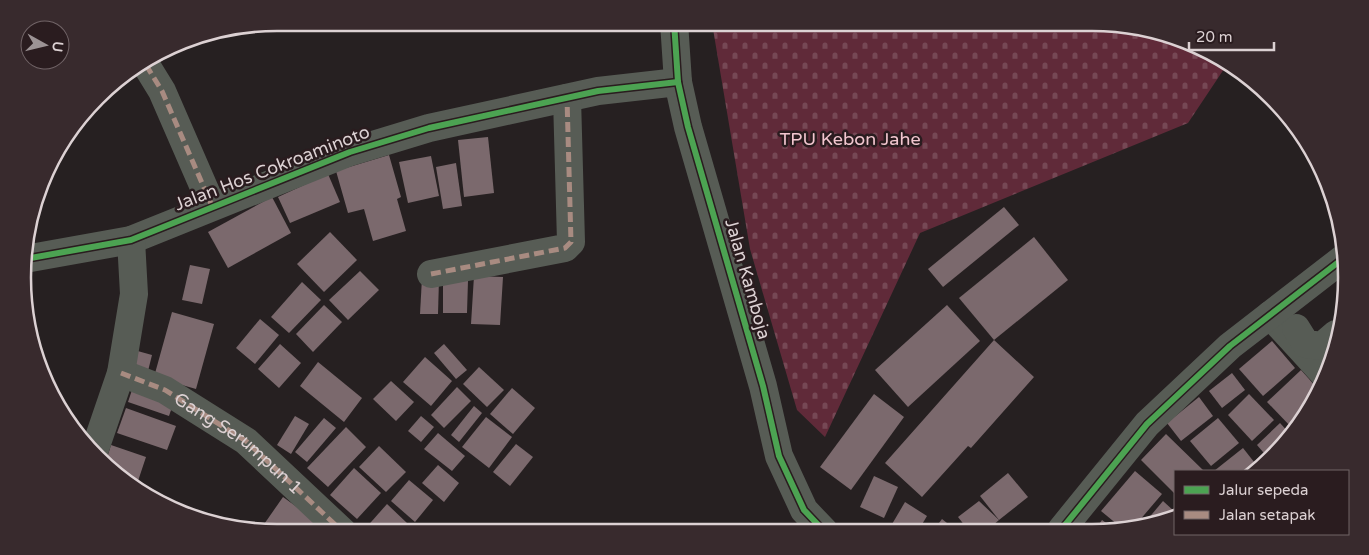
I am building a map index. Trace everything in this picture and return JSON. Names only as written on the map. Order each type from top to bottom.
[{"type":"street","name":"Jalan Kamboja","points":[[675,31],[678,82],[688,127],[763,386],[779,456],[790,484],[804,510],[817,524]]},
{"type":"street","points":[[148,68],[162,91],[212,206]]},
{"type":"street","name":"Jalan Hos Cokroaminoto","points":[[32,258],[131,240],[358,149],[428,128],[598,91],[678,82]]},
{"type":"street","points":[[431,274],[565,248],[571,242],[567,98]]},
{"type":"street","points":[[96,445],[121,373],[134,294],[131,240]]},
{"type":"street","points":[[1066,524],[1147,424],[1230,346],[1337,263]]},
{"type":"street","points":[[1276,310],[1306,344],[1322,346],[1329,340]]},
{"type":"street","points":[[1276,310],[1320,369]]},
{"type":"street","name":"Gang Serumpun 1","points":[[121,373],[165,390],[246,441],[334,524]]},
{"type":"green space","name":"TPU Kebon Jahe","points":[[713,31],[1092,31],[1124,33],[1171,44],[1215,64],[1223,70],[1188,123],[920,233],[825,437],[797,410],[750,249]]},
{"type":"building","points":[[488,137],[494,193],[464,197],[458,140]]},
{"type":"building","points":[[389,155],[401,197],[397,199],[406,231],[373,241],[364,209],[348,213],[336,171]]},
{"type":"building","points":[[431,156],[439,196],[408,203],[399,162]]},
{"type":"building","points":[[456,163],[462,206],[443,209],[436,167]]},
{"type":"building","points":[[328,174],[340,202],[290,223],[278,197]]},
{"type":"building","points":[[272,197],[291,233],[228,268],[208,232]]},
{"type":"building","points":[[1004,207],[1019,225],[943,287],[928,269]]},
{"type":"building","points":[[330,232],[357,260],[324,292],[297,264]]},
{"type":"building","points":[[1034,237],[1068,280],[994,340],[959,298]]},
{"type":"building","points":[[190,265],[210,269],[202,304],[182,300]]},
{"type":"building","points":[[360,271],[379,290],[348,320],[329,300]]},
{"type":"building","points":[[474,276],[503,277],[500,325],[471,324]]},
{"type":"building","points":[[422,278],[439,279],[438,314],[420,314]]},
{"type":"building","points":[[443,280],[468,280],[467,313],[443,313]]},
{"type":"building","points":[[302,282],[321,300],[289,333],[271,317]]},
{"type":"building","points":[[324,305],[342,322],[313,352],[296,334]]},
{"type":"building","points":[[947,305],[980,341],[908,407],[875,370]]},
{"type":"building","points":[[172,312],[214,324],[196,389],[154,377]]},
{"type":"building","points":[[260,319],[279,335],[255,364],[236,348]]},
{"type":"building","points":[[994,340],[1034,377],[971,448],[968,446],[922,497],[885,463]]},
{"type":"building","points":[[1272,341],[1295,368],[1263,396],[1239,369]]},
{"type":"building","points":[[280,344],[301,363],[279,388],[258,369]]},
{"type":"building","points":[[444,344],[467,370],[456,379],[434,353]]},
{"type":"building","points":[[134,350],[152,355],[148,371],[129,366]]},
{"type":"building","points":[[425,357],[452,381],[431,406],[403,382]]},
{"type":"building","points":[[318,362],[362,398],[344,422],[300,386]]},
{"type":"building","points":[[479,367],[504,390],[487,407],[463,384]]},
{"type":"building","points":[[1301,370],[1313,384],[1305,401],[1289,425],[1267,402]]},
{"type":"building","points":[[1232,373],[1245,390],[1222,408],[1209,391]]},
{"type":"building","points":[[391,381],[414,402],[396,421],[373,399]]},
{"type":"building","points":[[133,387],[174,401],[169,416],[128,402]]},
{"type":"building","points":[[457,387],[471,401],[444,428],[431,415]]},
{"type":"building","points":[[512,388],[535,408],[513,434],[490,414]]},
{"type":"building","points":[[874,394],[904,417],[851,490],[820,467]]},
{"type":"building","points":[[1249,394],[1274,420],[1252,441],[1228,415]]},
{"type":"building","points":[[1199,397],[1213,416],[1181,441],[1167,423]]},
{"type":"building","points":[[474,406],[482,413],[459,442],[451,435]]},
{"type":"building","points":[[126,408],[176,426],[167,450],[117,433]]},
{"type":"building","points":[[295,416],[309,424],[291,454],[277,445]]},
{"type":"building","points":[[421,416],[434,427],[421,442],[408,431]]},
{"type":"building","points":[[486,417],[512,437],[489,468],[462,447]]},
{"type":"building","points":[[324,418],[336,428],[307,462],[295,452]]},
{"type":"building","points":[[1218,418],[1239,443],[1211,466],[1190,441]]},
{"type":"building","points":[[1280,423],[1285,429],[1264,454],[1257,445]]},
{"type":"building","points":[[346,427],[366,447],[328,487],[307,468]]},
{"type":"building","points":[[438,433],[465,456],[452,471],[424,449]]},
{"type":"building","points":[[1166,434],[1203,470],[1174,470],[1174,493],[1141,460]]},
{"type":"building","points":[[516,444],[533,457],[510,486],[493,472]]},
{"type":"building","points":[[111,445],[146,457],[138,480],[115,463],[108,456]]},
{"type":"building","points":[[379,446],[406,472],[386,492],[359,467]]},
{"type":"building","points":[[1243,448],[1254,463],[1245,470],[1215,470]]},
{"type":"building","points":[[438,465],[459,483],[444,502],[422,483]]},
{"type":"building","points":[[354,468],[381,493],[357,519],[330,495]]},
{"type":"building","points":[[1135,471],[1162,494],[1141,519],[1115,523],[1101,511]]},
{"type":"building","points":[[1008,473],[1028,497],[999,520],[980,496]]},
{"type":"building","points":[[874,476],[898,487],[884,518],[860,507]]},
{"type":"building","points":[[409,480],[433,500],[415,522],[391,501]]},
{"type":"building","points":[[283,497],[321,524],[278,524],[265,523]]},
{"type":"building","points":[[979,501],[999,520],[994,524],[964,524],[958,517]]},
{"type":"building","points":[[1163,501],[1173,510],[1171,511],[1150,516]]},
{"type":"building","points":[[905,502],[927,516],[922,524],[892,524]]},
{"type":"building","points":[[387,504],[407,523],[406,524],[369,524]]},
{"type":"building","points":[[942,519],[948,524],[938,524]]},
{"type":"marked path","points":[[148,68],[162,91],[212,206]]},
{"type":"marked path","points":[[431,274],[565,248],[571,242],[567,98]]},
{"type":"marked path","points":[[121,373],[165,390],[246,441],[334,524]]},
{"type":"cycle path","points":[[675,31],[678,82],[688,127],[763,386],[779,456],[804,510],[817,524]]},
{"type":"cycle path","points":[[32,258],[131,240],[350,152],[429,128],[598,91],[678,82]]},
{"type":"cycle path","points":[[1066,524],[1147,424],[1230,346],[1337,263]]}]
